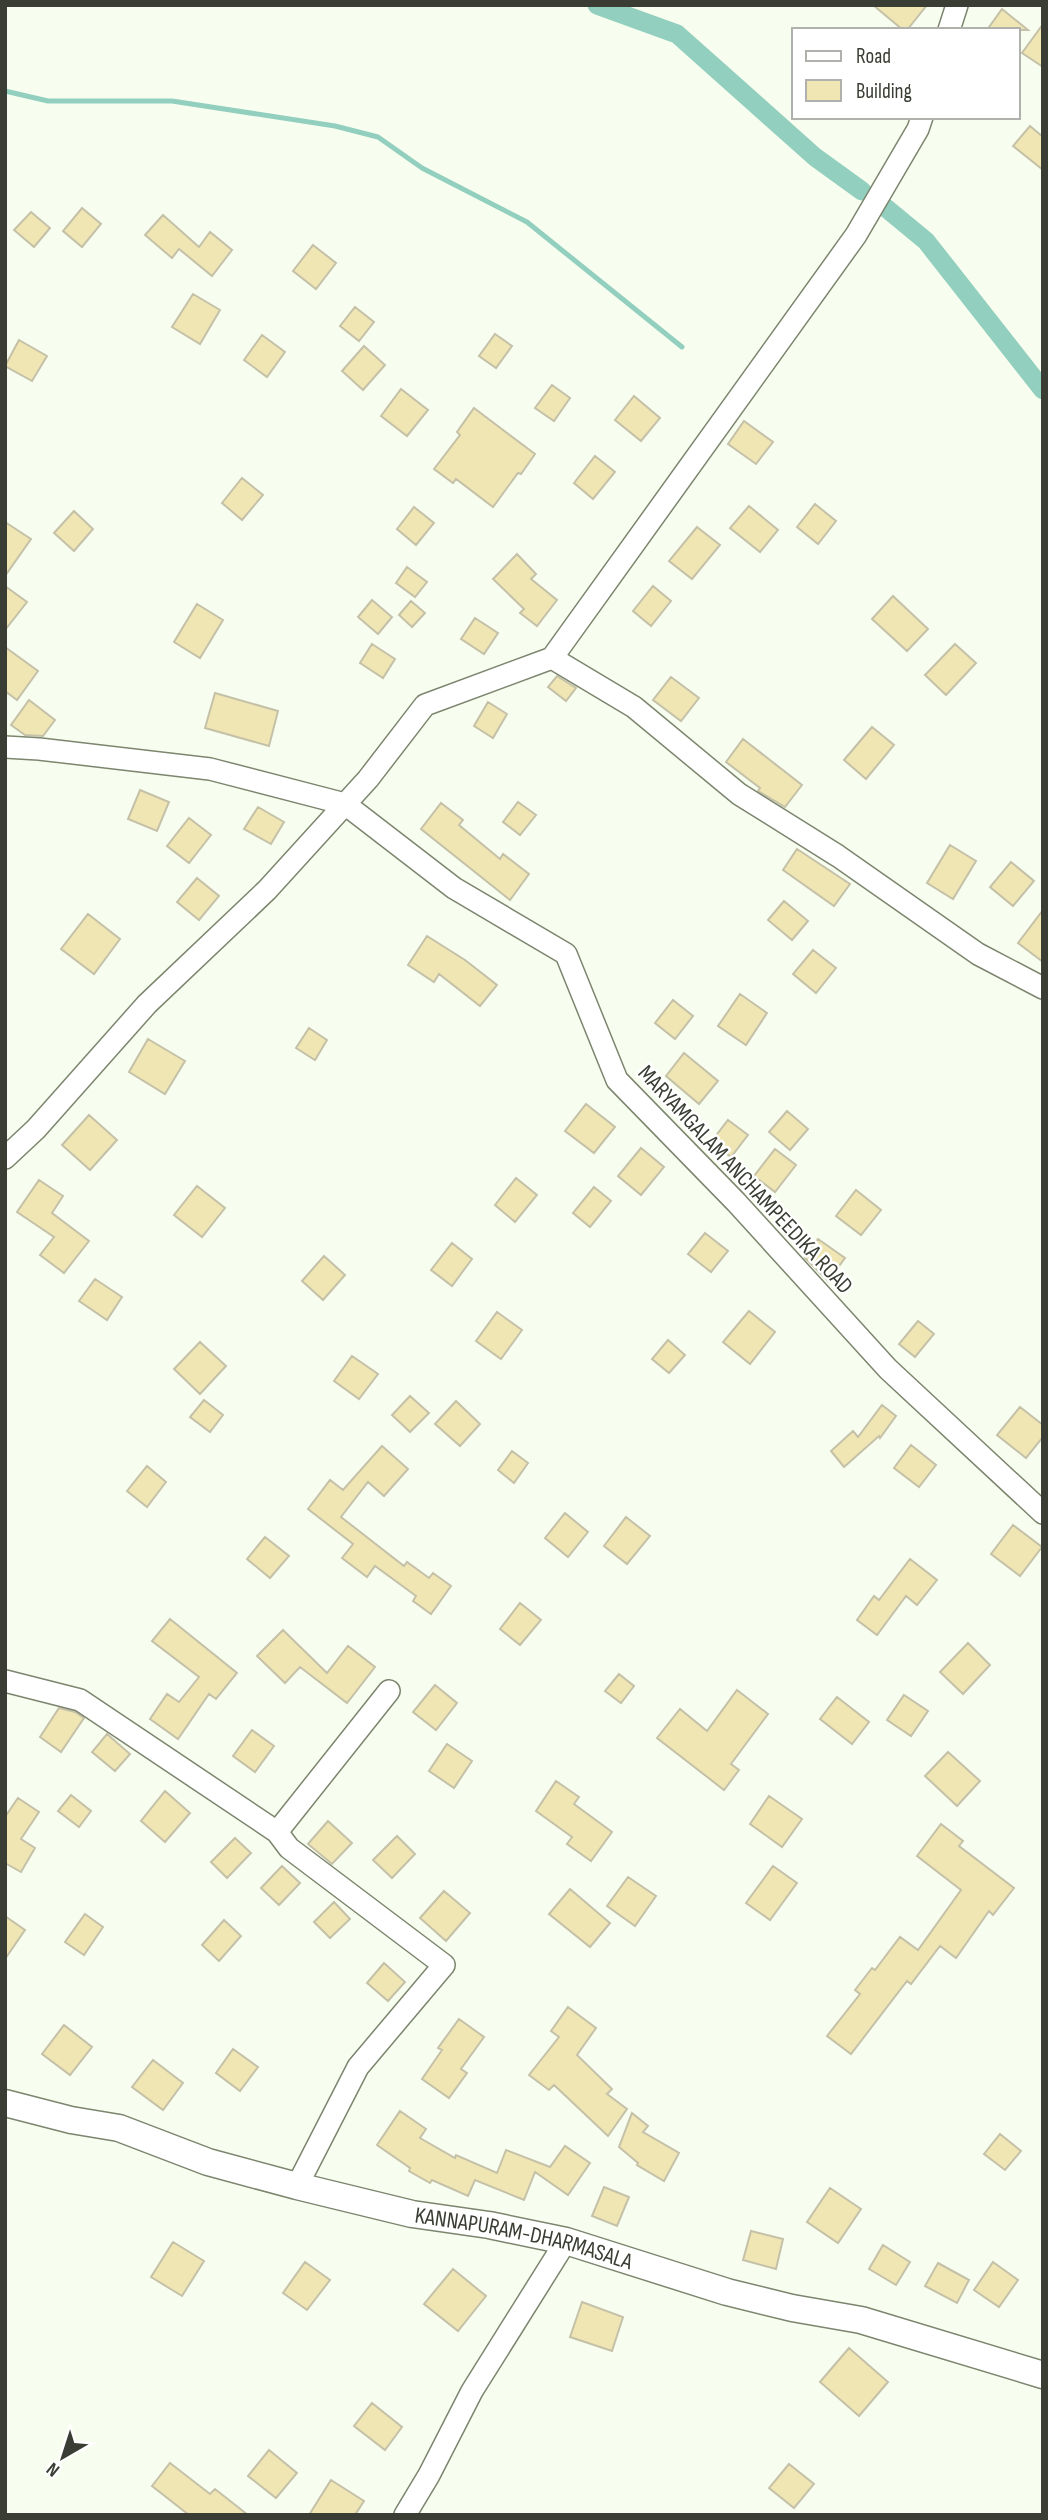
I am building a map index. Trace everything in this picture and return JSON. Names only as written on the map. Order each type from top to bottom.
[{"type":"main road","name":"KANNAPURAM-DHARMASALA","points":[[5,2103],[71,2120],[119,2128],[208,2162],[297,2186],[412,2214],[489,2224],[566,2241],[727,2292],[792,2308],[861,2320],[1043,2375]]},
{"type":"street","points":[[950,28],[957,5]]},
{"type":"street","points":[[5,1158],[36,1129],[147,1004],[267,890],[368,779],[425,705],[552,658],[856,235],[921,119]]},
{"type":"street","points":[[552,658],[634,707],[739,794],[838,856],[978,954],[1043,988]]},
{"type":"street","name":"MARYAMGALAM ANCHAMPEEDIKA ROAD","points":[[5,747],[210,769],[345,804],[454,888],[566,954],[617,1080],[736,1202],[888,1369],[1043,1513]]},
{"type":"street","points":[[5,1681],[80,1700],[277,1832],[289,1848],[444,1965],[358,2067],[297,2186]]},
{"type":"street","points":[[277,1832],[389,1691]]},
{"type":"street","points":[[405,2515],[429,2475],[472,2391],[566,2241]]},
{"type":"building","points":[[873,5],[927,5],[909,28],[901,28]]},
{"type":"building","points":[[1002,9],[1028,30],[1020,28],[988,28]]},
{"type":"building","points":[[1043,24],[1043,67],[1022,53]]},
{"type":"building","points":[[1030,126],[1043,137],[1043,170],[1013,146]]},
{"type":"building","points":[[82,208],[101,224],[82,247],[63,231]]},
{"type":"building","points":[[31,212],[50,228],[34,247],[14,230]]},
{"type":"building","points":[[163,215],[199,247],[210,232],[232,250],[212,276],[179,249],[172,258],[145,235]]},
{"type":"building","points":[[313,245],[336,263],[316,289],[293,271]]},
{"type":"building","points":[[193,294],[220,310],[200,344],[172,327]]},
{"type":"building","points":[[355,307],[374,322],[359,341],[340,326]]},
{"type":"building","points":[[495,334],[512,346],[496,368],[479,356]]},
{"type":"building","points":[[262,335],[285,352],[267,377],[244,360]]},
{"type":"building","points":[[19,340],[47,356],[32,381],[5,366]]},
{"type":"building","points":[[364,346],[385,365],[363,390],[342,371]]},
{"type":"building","points":[[552,385],[570,398],[554,421],[535,408]]},
{"type":"building","points":[[401,389],[428,410],[407,436],[381,416]]},
{"type":"building","points":[[634,396],[660,418],[641,441],[615,420]]},
{"type":"building","points":[[474,408],[535,454],[493,507],[456,479],[453,483],[434,469],[460,435],[457,432]]},
{"type":"building","points":[[744,421],[773,442],[756,464],[728,444]]},
{"type":"building","points":[[595,456],[615,472],[593,499],[574,483]]},
{"type":"building","points":[[242,478],[263,495],[242,520],[222,503]]},
{"type":"building","points":[[815,504],[836,521],[818,544],[797,527]]},
{"type":"building","points":[[749,506],[778,530],[760,552],[730,528]]},
{"type":"building","points":[[414,507],[434,523],[416,545],[397,529]]},
{"type":"building","points":[[74,511],[93,529],[74,551],[54,533]]},
{"type":"building","points":[[5,522],[31,539],[5,576]]},
{"type":"building","points":[[697,527],[720,545],[692,579],[669,561]]},
{"type":"building","points":[[517,554],[536,574],[531,579],[557,600],[537,626],[520,613],[524,609],[493,579]]},
{"type":"building","points":[[407,567],[427,582],[415,597],[396,583]]},
{"type":"building","points":[[5,586],[27,602],[5,630]]},
{"type":"building","points":[[653,586],[671,601],[651,626],[633,611]]},
{"type":"building","points":[[893,596],[928,629],[907,651],[872,619]]},
{"type":"building","points":[[372,600],[392,617],[378,634],[358,617]]},
{"type":"building","points":[[411,601],[425,613],[412,627],[399,615]]},
{"type":"building","points":[[197,604],[223,620],[200,658],[174,642]]},
{"type":"building","points":[[475,618],[498,633],[484,654],[461,639]]},
{"type":"building","points":[[372,644],[395,659],[383,678],[360,663]]},
{"type":"building","points":[[955,644],[976,663],[946,695],[925,675]]},
{"type":"building","points":[[5,647],[38,671],[17,700],[5,691]]},
{"type":"building","points":[[557,676],[576,688],[566,701],[548,687]]},
{"type":"building","points":[[671,677],[699,698],[681,721],[653,700]]},
{"type":"building","points":[[215,693],[278,711],[269,746],[205,728]]},
{"type":"building","points":[[29,700],[55,720],[43,736],[25,735],[11,725]]},
{"type":"building","points":[[488,702],[507,714],[493,738],[474,726]]},
{"type":"building","points":[[872,727],[894,745],[866,779],[844,760]]},
{"type":"building","points":[[743,739],[802,785],[785,807],[758,791],[760,788],[726,762]]},
{"type":"building","points":[[140,790],[169,802],[157,831],[128,819]]},
{"type":"building","points":[[518,802],[536,815],[520,835],[503,822]]},
{"type":"building","points":[[441,803],[463,820],[459,825],[500,859],[503,854],[529,874],[510,900],[421,829]]},
{"type":"building","points":[[258,807],[284,822],[271,844],[244,829]]},
{"type":"building","points":[[189,818],[211,835],[189,863],[167,846]]},
{"type":"building","points":[[950,845],[976,861],[953,899],[927,883]]},
{"type":"building","points":[[797,849],[850,884],[834,906],[783,870]]},
{"type":"building","points":[[1011,862],[1034,881],[1013,906],[990,887]]},
{"type":"building","points":[[197,878],[219,896],[199,920],[177,902]]},
{"type":"building","points":[[784,901],[808,921],[792,940],[768,920]]},
{"type":"building","points":[[1043,910],[1043,962],[1018,943]]},
{"type":"building","points":[[88,914],[120,939],[94,974],[61,949]]},
{"type":"building","points":[[427,936],[465,960],[497,985],[480,1006],[439,974],[434,982],[408,965]]},
{"type":"building","points":[[813,950],[836,968],[816,993],[793,974]]},
{"type":"building","points":[[740,994],[767,1013],[746,1045],[718,1026]]},
{"type":"building","points":[[673,1000],[693,1016],[675,1039],[655,1023]]},
{"type":"building","points":[[309,1028],[327,1040],[315,1060],[296,1048]]},
{"type":"building","points":[[148,1039],[185,1061],[165,1094],[129,1072]]},
{"type":"building","points":[[684,1053],[718,1081],[699,1104],[666,1076]]},
{"type":"building","points":[[586,1104],[615,1127],[594,1153],[565,1131]]},
{"type":"building","points":[[787,1111],[808,1129],[790,1150],[769,1132]]},
{"type":"building","points":[[89,1115],[117,1140],[90,1170],[62,1145]]},
{"type":"building","points":[[728,1120],[748,1135],[731,1157],[711,1142]]},
{"type":"building","points":[[641,1148],[664,1167],[641,1195],[618,1176]]},
{"type":"building","points":[[775,1149],[796,1165],[775,1192],[754,1176]]},
{"type":"building","points":[[516,1178],[537,1195],[515,1222],[495,1205]]},
{"type":"building","points":[[39,1180],[63,1196],[52,1213],[89,1241],[64,1273],[40,1255],[54,1237],[17,1212]]},
{"type":"building","points":[[197,1186],[225,1208],[202,1237],[174,1215]]},
{"type":"building","points":[[594,1187],[611,1201],[590,1227],[573,1213]]},
{"type":"building","points":[[856,1190],[881,1210],[861,1235],[836,1216]]},
{"type":"building","points":[[705,1233],[728,1251],[711,1272],[688,1254]]},
{"type":"building","points":[[818,1239],[845,1258],[828,1281],[805,1258]]},
{"type":"building","points":[[452,1243],[472,1259],[452,1286],[431,1270]]},
{"type":"building","points":[[324,1256],[345,1275],[323,1300],[302,1281]]},
{"type":"building","points":[[95,1279],[122,1297],[107,1320],[79,1301]]},
{"type":"building","points":[[749,1311],[775,1332],[750,1364],[723,1342]]},
{"type":"building","points":[[497,1312],[522,1330],[501,1359],[476,1341]]},
{"type":"building","points":[[918,1321],[934,1334],[915,1357],[899,1344]]},
{"type":"building","points":[[668,1340],[685,1355],[669,1373],[652,1359]]},
{"type":"building","points":[[200,1342],[226,1366],[200,1394],[174,1369]]},
{"type":"building","points":[[352,1356],[378,1374],[359,1399],[334,1381]]},
{"type":"building","points":[[410,1396],[429,1413],[410,1432],[392,1415]]},
{"type":"building","points":[[204,1400],[223,1415],[210,1432],[190,1417]]},
{"type":"building","points":[[456,1401],[480,1424],[460,1446],[435,1424]]},
{"type":"building","points":[[882,1405],[896,1416],[880,1438],[879,1436],[844,1467],[831,1451],[853,1431],[858,1437]]},
{"type":"building","points":[[1020,1407],[1043,1425],[1043,1437],[1026,1458],[997,1435]]},
{"type":"building","points":[[911,1445],[936,1465],[919,1487],[894,1468]]},
{"type":"building","points":[[382,1446],[408,1469],[384,1496],[368,1482],[341,1517],[404,1566],[407,1562],[429,1578],[433,1573],[451,1586],[431,1614],[413,1601],[416,1596],[375,1566],[367,1577],[342,1558],[353,1544],[308,1509],[330,1480],[343,1490]]},
{"type":"building","points":[[512,1451],[528,1463],[514,1483],[498,1470]]},
{"type":"building","points":[[147,1466],[166,1482],[147,1507],[127,1491]]},
{"type":"building","points":[[565,1513],[588,1532],[568,1557],[545,1538]]},
{"type":"building","points":[[626,1517],[650,1536],[627,1564],[604,1546]]},
{"type":"building","points":[[1013,1525],[1042,1547],[1020,1576],[991,1554]]},
{"type":"building","points":[[265,1537],[289,1556],[270,1578],[247,1559]]},
{"type":"building","points":[[910,1559],[937,1580],[917,1605],[906,1596],[877,1635],[857,1620],[874,1596],[879,1600]]},
{"type":"building","points":[[520,1603],[541,1620],[520,1645],[500,1629]]},
{"type":"building","points":[[170,1619],[237,1673],[216,1699],[209,1694],[178,1739],[150,1719],[167,1694],[179,1702],[199,1677],[152,1641]]},
{"type":"building","points":[[283,1630],[327,1673],[348,1646],[375,1667],[347,1703],[300,1667],[285,1683],[257,1656]]},
{"type":"building","points":[[968,1643],[990,1665],[963,1694],[940,1672]]},
{"type":"building","points":[[619,1674],[634,1686],[621,1703],[605,1691]]},
{"type":"building","points":[[435,1685],[457,1703],[436,1730],[413,1712]]},
{"type":"building","points":[[737,1690],[768,1714],[731,1764],[739,1770],[724,1790],[657,1738],[680,1709],[707,1731]]},
{"type":"building","points":[[904,1695],[928,1711],[911,1736],[887,1720]]},
{"type":"building","points":[[837,1697],[869,1722],[852,1744],[820,1719]]},
{"type":"building","points":[[59,1708],[75,1712],[84,1718],[61,1752],[40,1737]]},
{"type":"building","points":[[252,1730],[274,1746],[255,1772],[233,1756]]},
{"type":"building","points":[[107,1734],[130,1754],[115,1771],[92,1752]]},
{"type":"building","points":[[447,1744],[472,1761],[454,1788],[429,1771]]},
{"type":"building","points":[[948,1752],[980,1781],[957,1806],[925,1776]]},
{"type":"building","points":[[556,1781],[579,1797],[574,1804],[612,1832],[591,1861],[567,1844],[572,1837],[536,1811]]},
{"type":"building","points":[[165,1791],[190,1813],[165,1842],[141,1821]]},
{"type":"building","points":[[71,1795],[91,1811],[79,1827],[58,1811]]},
{"type":"building","points":[[769,1796],[802,1819],[782,1847],[750,1824]]},
{"type":"building","points":[[18,1798],[39,1812],[21,1839],[35,1848],[21,1872],[5,1863],[5,1817]]},
{"type":"building","points":[[328,1821],[352,1843],[332,1864],[308,1844]]},
{"type":"building","points":[[941,1824],[963,1841],[959,1846],[1014,1888],[993,1915],[989,1911],[956,1958],[940,1946],[911,1984],[907,1981],[851,2054],[827,2036],[860,1994],[855,1990],[872,1968],[875,1970],[900,1937],[918,1950],[961,1890],[917,1856]]},
{"type":"building","points":[[397,1836],[415,1854],[392,1878],[373,1860]]},
{"type":"building","points":[[235,1838],[251,1853],[227,1878],[211,1862]]},
{"type":"building","points":[[282,1866],[300,1883],[279,1905],[261,1888]]},
{"type":"building","points":[[773,1866],[797,1883],[770,1920],[746,1903]]},
{"type":"building","points":[[628,1877],[656,1896],[635,1926],[607,1906]]},
{"type":"building","points":[[570,1889],[610,1923],[590,1947],[549,1914]]},
{"type":"building","points":[[444,1891],[470,1913],[446,1941],[420,1918]]},
{"type":"building","points":[[334,1902],[350,1919],[330,1938],[314,1922]]},
{"type":"building","points":[[85,1914],[103,1927],[84,1955],[65,1942]]},
{"type":"building","points":[[5,1916],[25,1930],[5,1959]]},
{"type":"building","points":[[224,1920],[241,1936],[219,1961],[202,1945]]},
{"type":"building","points":[[384,1963],[405,1982],[388,2001],[367,1983]]},
{"type":"building","points":[[568,2007],[596,2028],[577,2055],[612,2089],[607,2094],[627,2109],[608,2136],[554,2085],[549,2090],[529,2075],[559,2037],[551,2031]]},
{"type":"building","points":[[459,2019],[484,2037],[461,2069],[467,2073],[449,2098],[422,2079],[442,2050],[438,2048]]},
{"type":"building","points":[[64,2025],[92,2047],[70,2075],[42,2054]]},
{"type":"building","points":[[233,2049],[258,2067],[240,2091],[216,2073]]},
{"type":"building","points":[[153,2060],[183,2083],[163,2110],[132,2087]]},
{"type":"building","points":[[400,2111],[426,2129],[420,2138],[455,2158],[456,2155],[497,2173],[506,2150],[550,2167],[565,2146],[590,2163],[568,2195],[535,2172],[524,2200],[475,2180],[468,2196],[432,2180],[430,2183],[409,2171],[410,2168],[377,2145]]},
{"type":"building","points":[[632,2113],[648,2126],[643,2132],[679,2153],[664,2181],[637,2165],[638,2163],[619,2147]]},
{"type":"building","points":[[1000,2134],[1021,2151],[1005,2170],[984,2154]]},
{"type":"building","points":[[604,2187],[629,2197],[617,2226],[592,2216]]},
{"type":"building","points":[[830,2188],[861,2209],[838,2243],[807,2222]]},
{"type":"building","points":[[751,2231],[783,2239],[776,2269],[743,2260]]},
{"type":"building","points":[[173,2242],[204,2261],[182,2296],[151,2277]]},
{"type":"building","points":[[883,2245],[910,2262],[896,2285],[869,2269]]},
{"type":"building","points":[[305,2262],[330,2280],[307,2310],[283,2293]]},
{"type":"building","points":[[993,2262],[1018,2280],[999,2307],[974,2290]]},
{"type":"building","points":[[938,2263],[969,2280],[957,2303],[925,2286]]},
{"type":"building","points":[[453,2269],[486,2296],[458,2331],[424,2304]]},
{"type":"building","points":[[582,2302],[623,2317],[612,2351],[570,2337]]},
{"type":"building","points":[[849,2348],[888,2382],[859,2416],[820,2382]]},
{"type":"building","points":[[372,2403],[402,2427],[385,2450],[354,2426]]},
{"type":"building","points":[[269,2450],[297,2473],[276,2498],[248,2476]]},
{"type":"building","points":[[170,2463],[210,2494],[215,2489],[248,2515],[189,2515],[152,2486]]},
{"type":"building","points":[[789,2464],[814,2484],[794,2508],[769,2488]]},
{"type":"building","points":[[331,2480],[364,2501],[355,2515],[309,2515]]},
{"type":"waterway","points":[[597,5],[677,34],[815,157],[862,191]]},
{"type":"waterway","points":[[5,91],[48,101],[172,101],[335,126],[378,137],[422,168],[527,222],[682,347]]},
{"type":"waterway","points":[[886,208],[926,241],[1043,390]]}]
